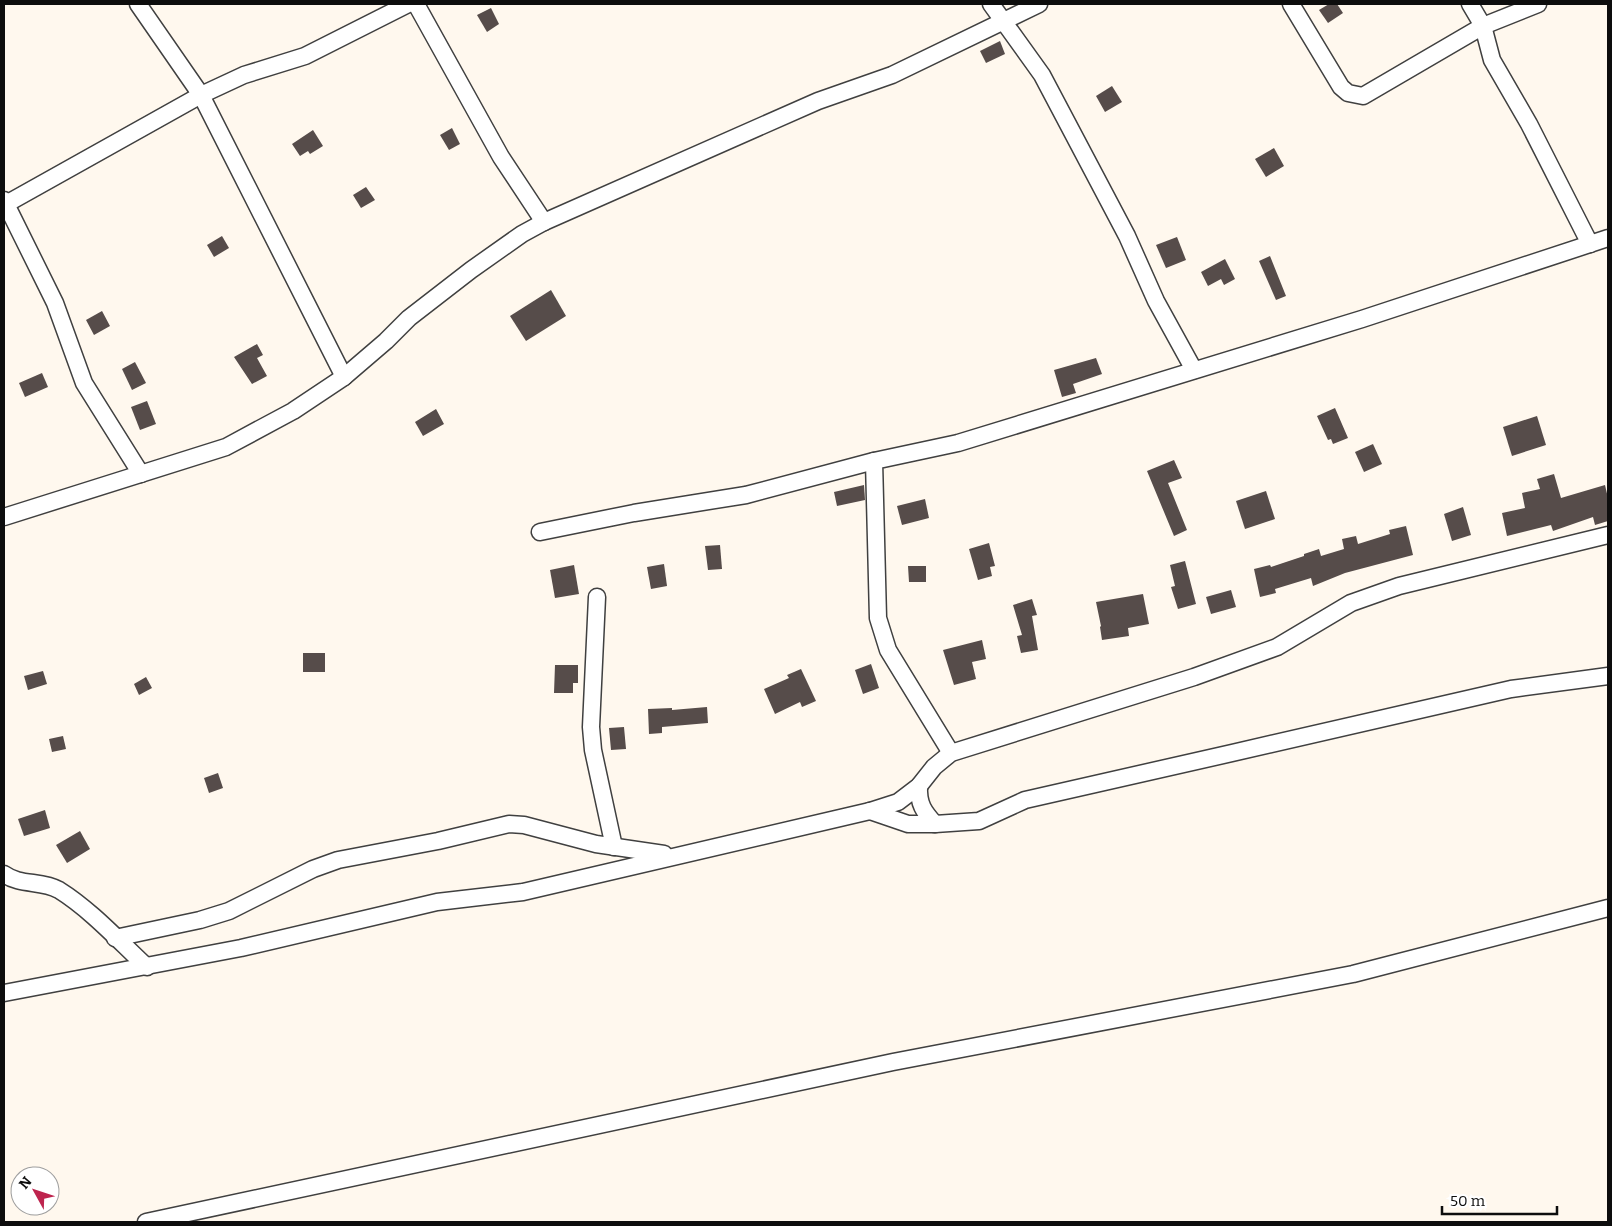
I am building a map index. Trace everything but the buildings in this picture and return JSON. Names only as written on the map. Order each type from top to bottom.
[{"type":"street","points":[[138,4],[201,95],[344,376]]},
{"type":"street","points":[[141,474],[84,383],[55,303],[5,202],[201,95],[244,75],[305,56],[408,4]]},
{"type":"street","points":[[416,4],[501,157],[544,222]]},
{"type":"street","points":[[991,4],[1046,83],[1127,236],[1156,301],[1194,370]]},
{"type":"street","points":[[4,517],[226,447],[292,410],[344,376],[386,342],[409,318],[471,270],[522,234],[544,222],[818,101],[892,75],[1039,4]]},
{"type":"street","points":[[1291,4],[1341,87],[1348,93],[1363,96],[1483,26],[1538,4]]},
{"type":"street","points":[[1470,4],[1483,26],[1492,60],[1529,124],[1590,244]]},
{"type":"street","points":[[540,532],[634,513],[746,495],[874,461],[958,443],[1362,319],[1608,238]]},
{"type":"street","points":[[874,461],[878,618],[888,650],[951,753]]},
{"type":"street","points":[[4,993],[241,948],[437,902],[522,892],[673,855],[870,811],[898,802],[919,786],[934,767],[951,753],[1194,677],[1277,647],[1351,603],[1399,586],[1608,535]]},
{"type":"street","points":[[597,597],[591,728],[592,750],[614,847]]},
{"type":"street","points":[[870,811],[908,824],[979,821],[1025,800],[1511,689],[1608,676]]},
{"type":"street","points":[[919,786],[918,798],[923,812],[935,824]]},
{"type":"street","points":[[115,938],[229,912],[313,869],[338,860],[438,841],[509,824],[524,825],[596,844],[673,855]]},
{"type":"street","points":[[4,874],[12,880],[56,888],[75,902],[146,967]]},
{"type":"street","points":[[146,1222],[893,1062],[1353,974],[1608,908]]}]
